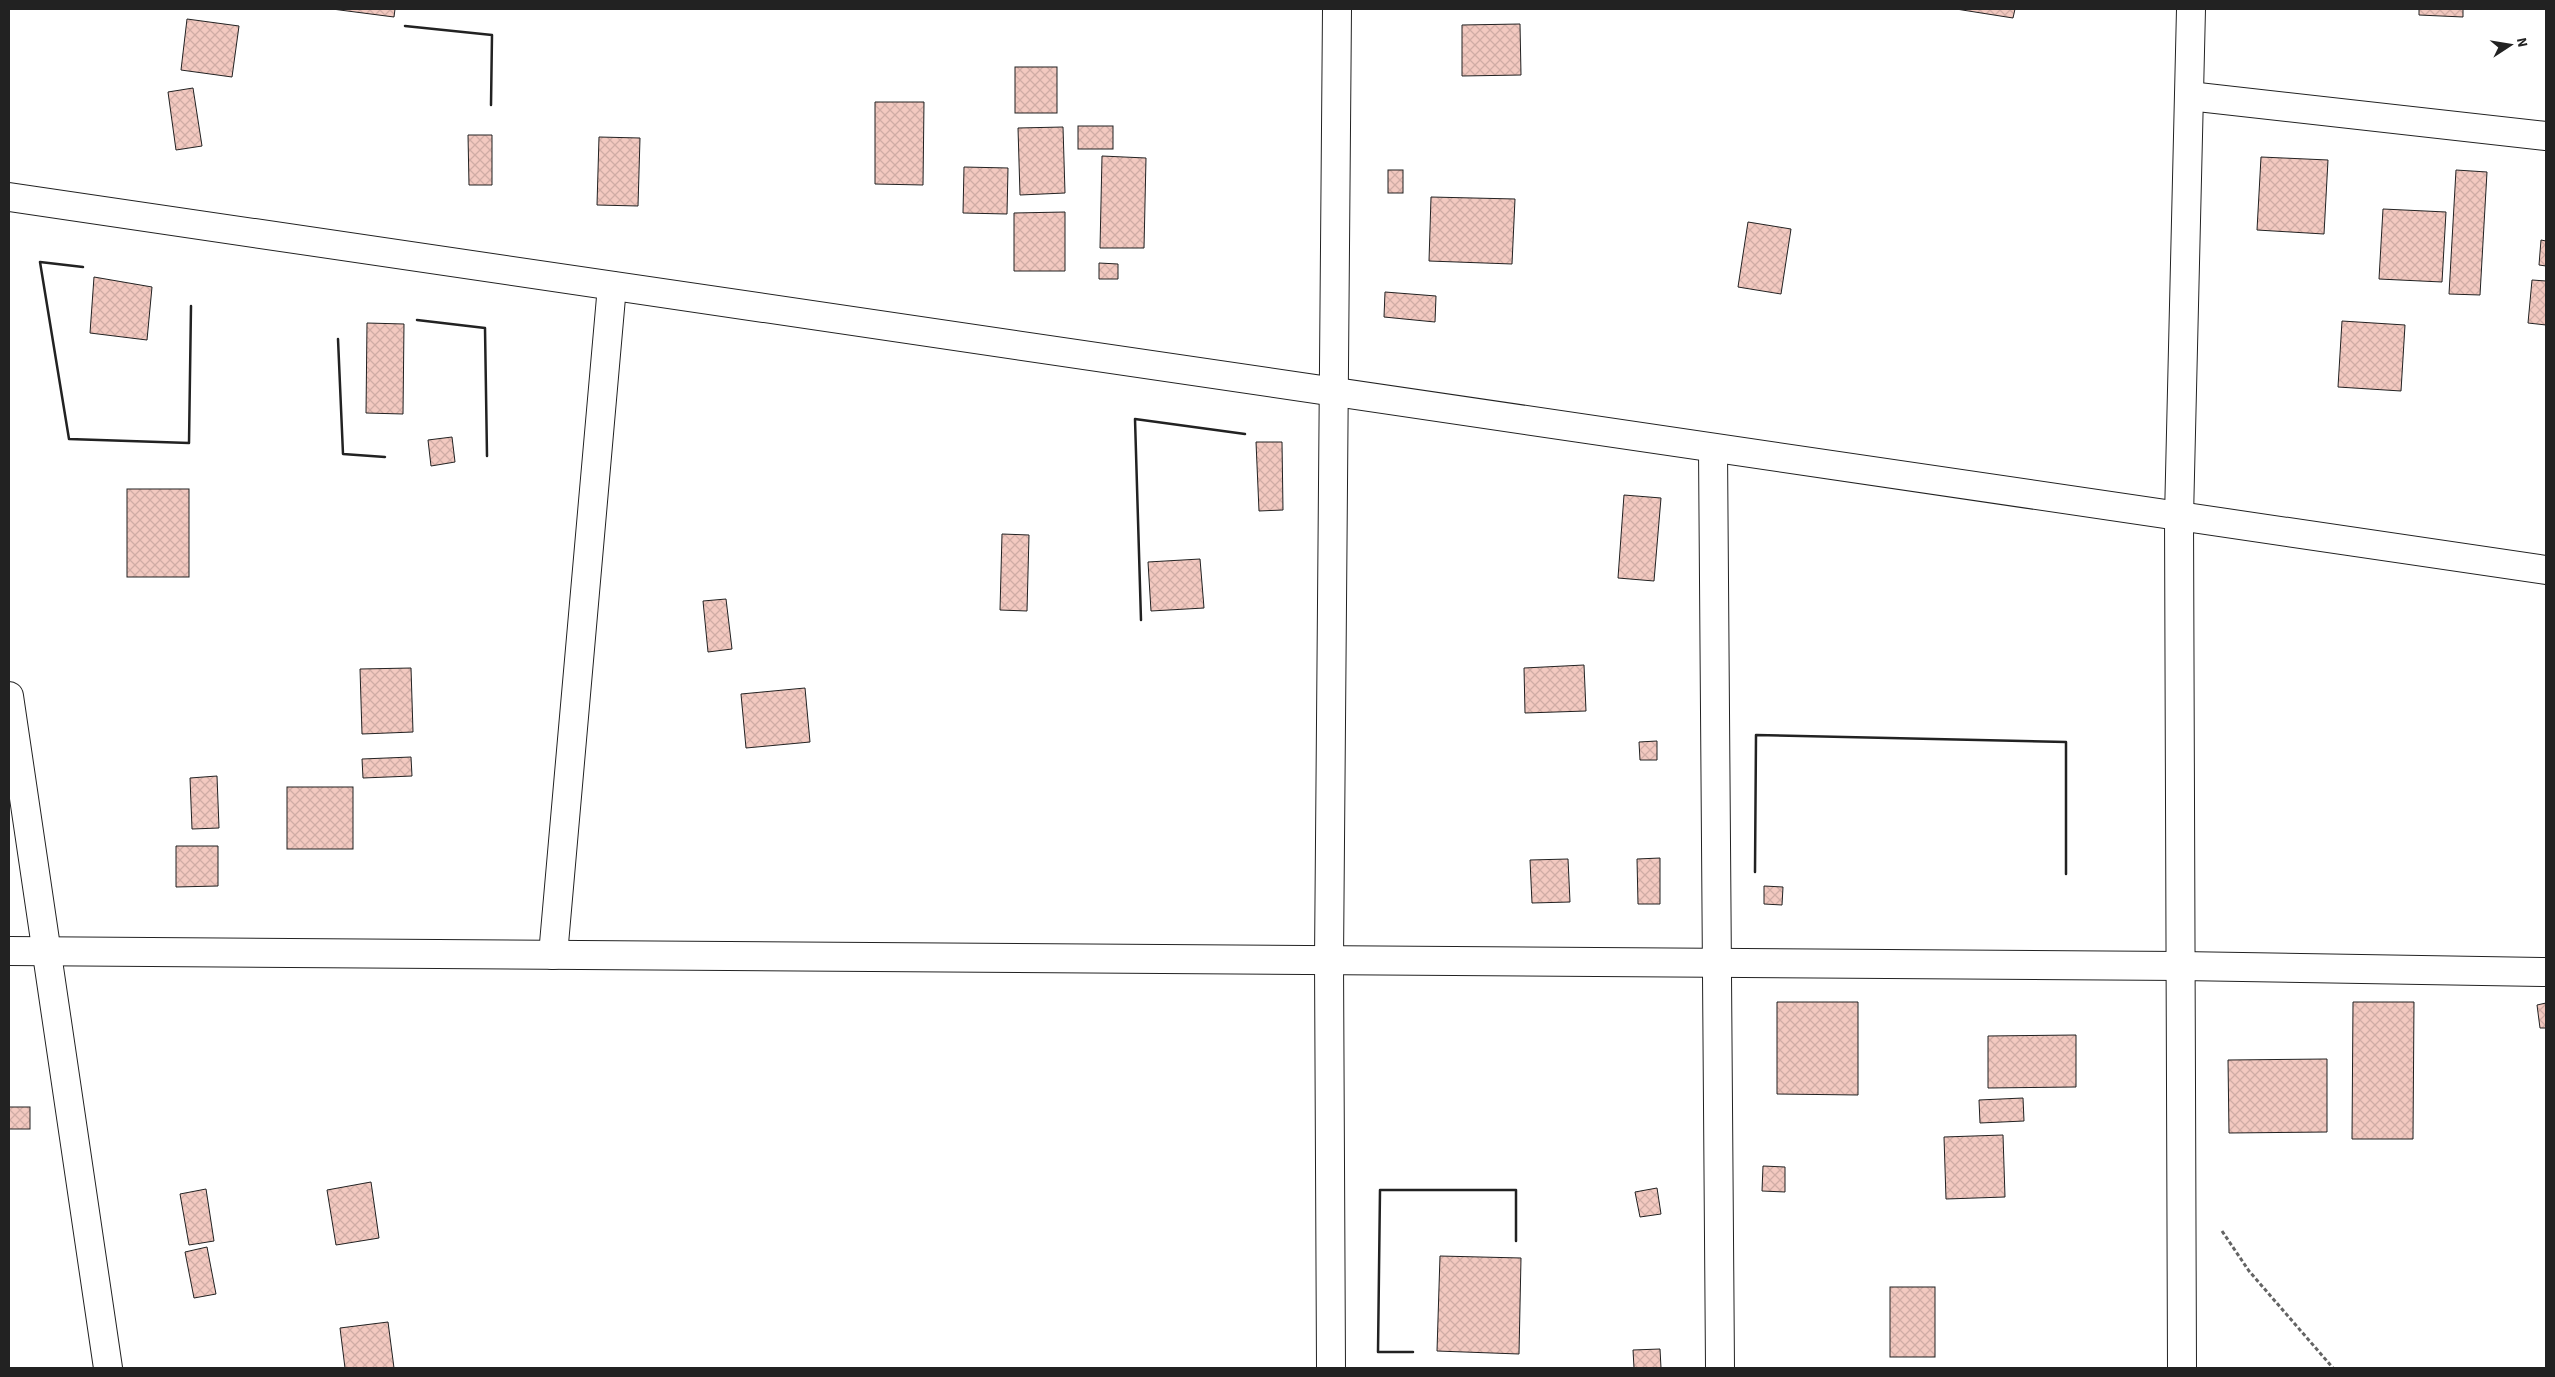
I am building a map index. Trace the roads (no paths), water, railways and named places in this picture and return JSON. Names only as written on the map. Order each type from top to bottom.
[{"type":"street","points":[[1331,1368],[1328,960],[1338,9]]},
{"type":"street","points":[[2182,1368],[2179,517],[2192,9]]},
{"type":"street","points":[[2189,96],[2546,136]]},
{"type":"street","points":[[9,197],[2546,570]]},
{"type":"street","points":[[553,955],[612,286]]},
{"type":"street","points":[[1713,449],[1720,1368]]},
{"type":"street","points":[[9,696],[108,1368]]},
{"type":"street","points":[[9,951],[2181,966],[2546,972]]}]
